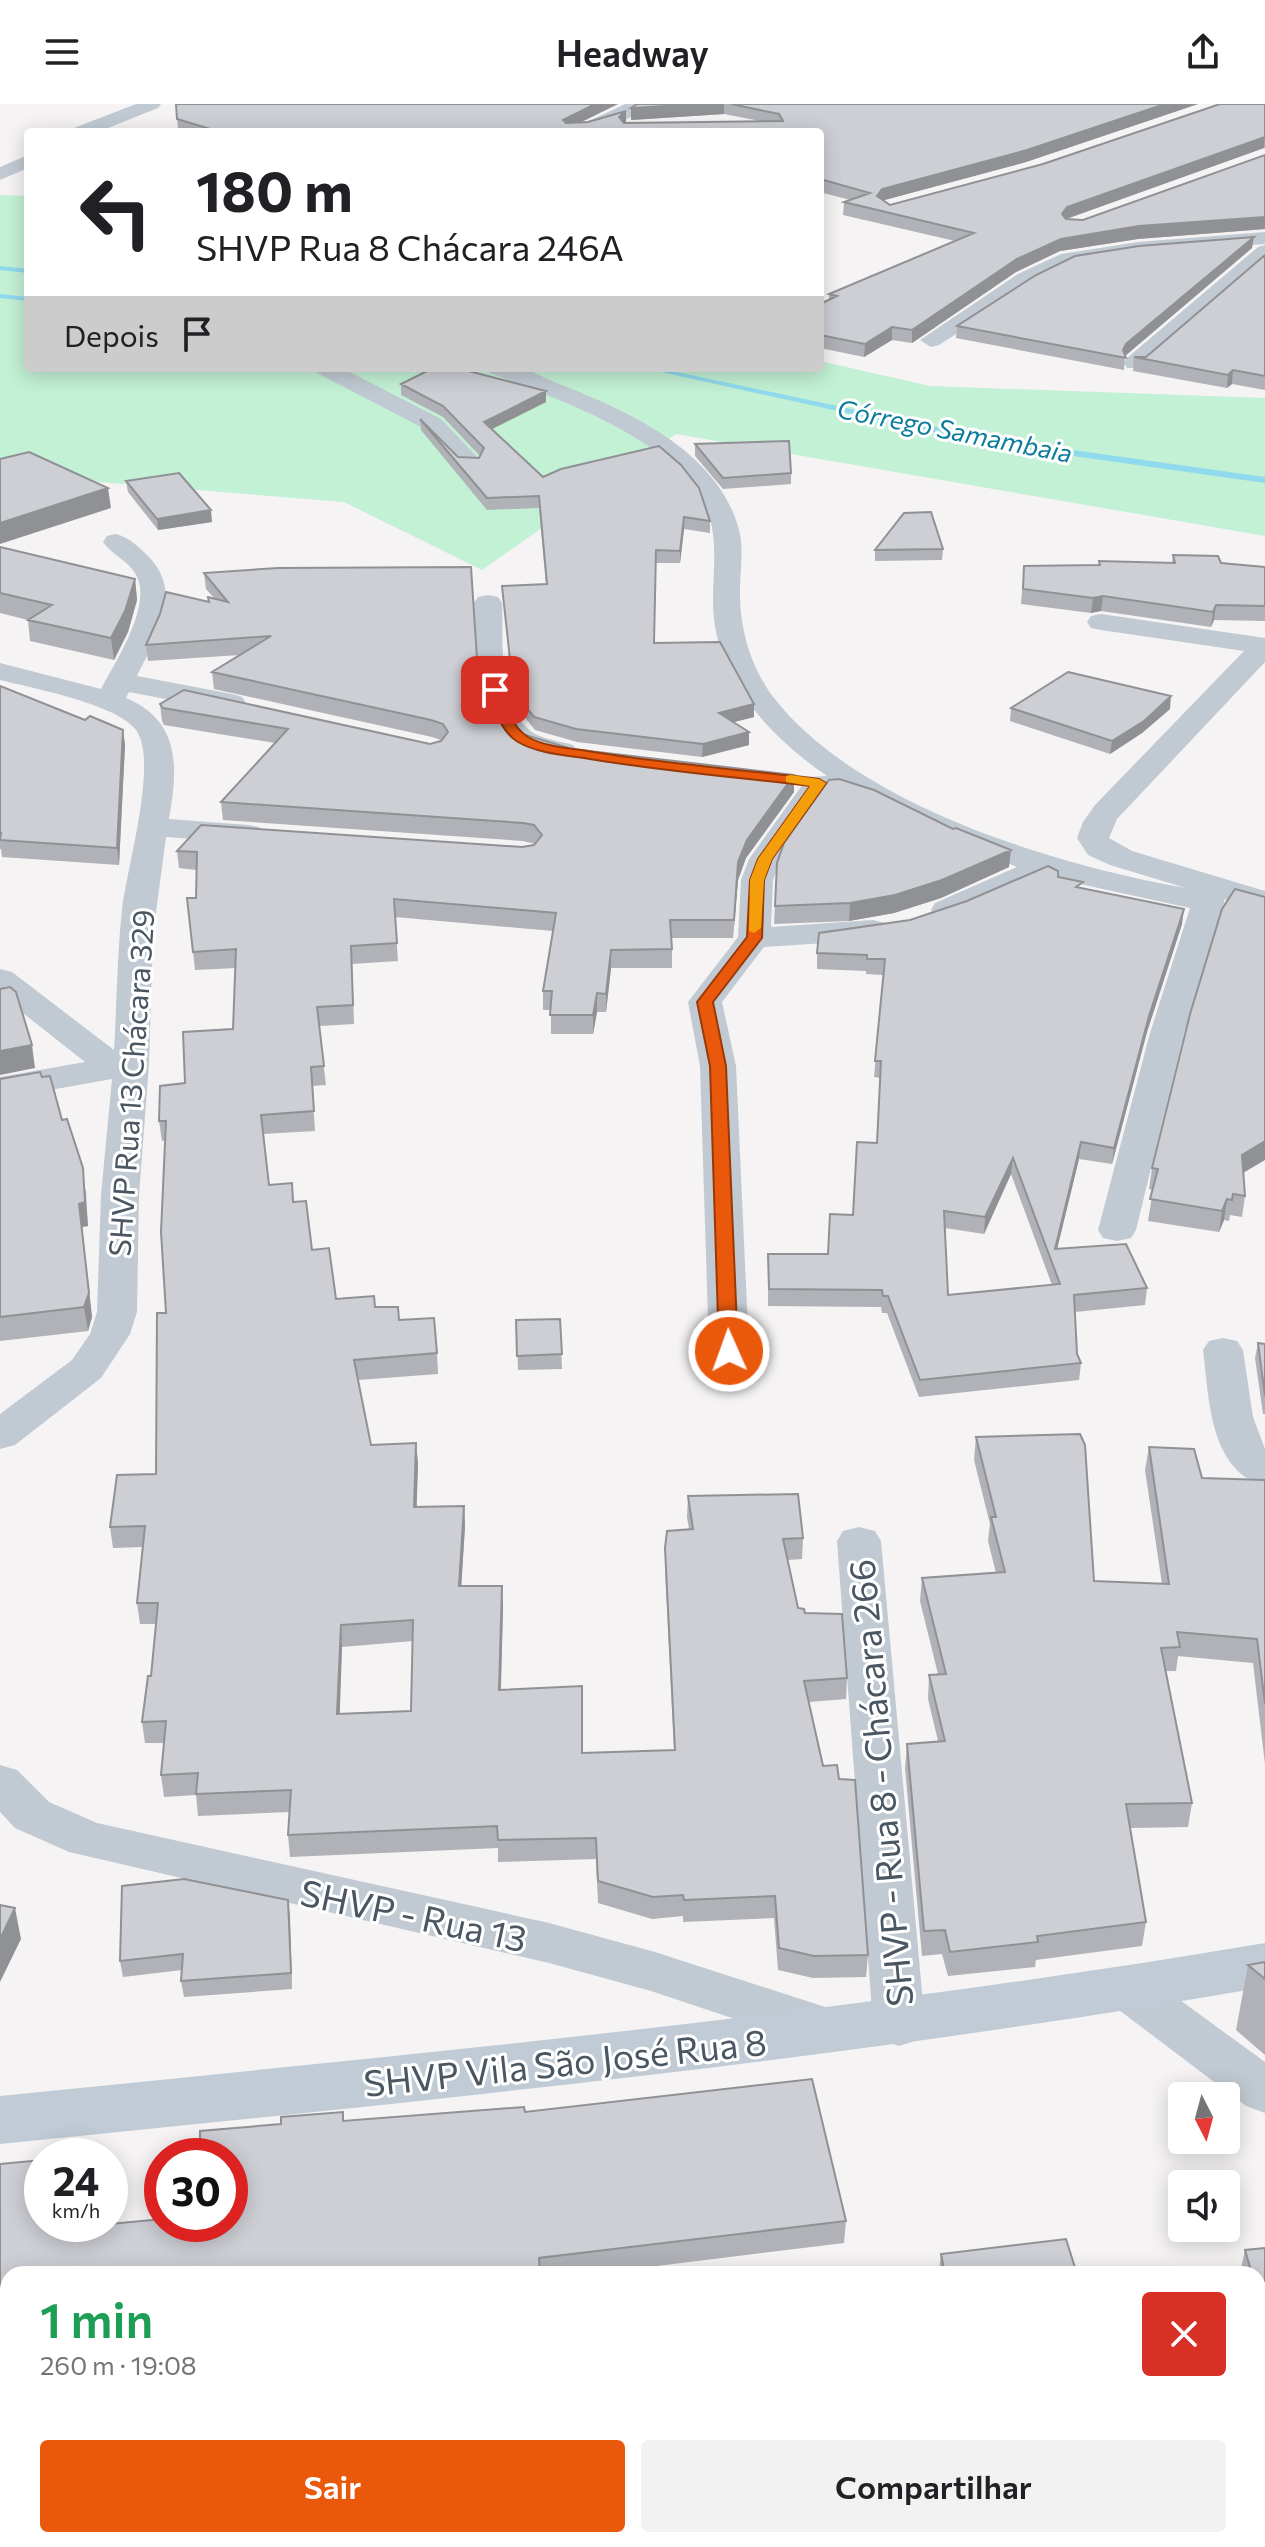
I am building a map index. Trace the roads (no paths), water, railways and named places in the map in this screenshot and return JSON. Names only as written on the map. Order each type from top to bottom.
[{"type":"street","points":[[91,128],[152,104]]},
{"type":"street","points":[[587,128],[610,120],[638,104]]},
{"type":"street","points":[[610,120],[629,128]]},
{"type":"street","points":[[0,174],[24,163]]},
{"type":"street","points":[[931,340],[1026,279],[1068,258],[1138,248],[1265,238]]},
{"type":"street","points":[[1135,363],[1265,251]]},
{"type":"street","points":[[333,372],[433,424],[470,462]]},
{"type":"street","points":[[508,372],[626,421],[667,449],[712,493],[727,531],[730,634],[746,675],[770,713],[791,736],[872,792],[1045,866],[1108,882],[1265,901]]},
{"type":"street","points":[[114,692],[150,617],[154,598],[151,577],[136,558],[116,542]]},
{"type":"street","points":[[488,603],[495,690],[501,712],[512,729],[532,743],[592,756]]},
{"type":"street","points":[[1101,622],[1264,646]]},
{"type":"street","points":[[1211,894],[1099,848],[1093,832],[1106,812],[1264,646]]},
{"type":"street","points":[[0,671],[114,692],[253,708]]},
{"type":"street","name":"SHVP Rua 13 Chácara 329","points":[[0,1436],[24,1414],[93,1365],[113,1331],[117,1312],[123,1066],[145,863],[153,827],[158,759],[156,740],[149,724],[114,692]]},
{"type":"street","points":[[729,1351],[718,1066],[705,1002],[754,938],[757,880],[804,781],[872,792]]},
{"type":"street","points":[[153,827],[277,836]]},
{"type":"street","points":[[754,938],[857,932],[910,922],[970,901],[1045,866]]},
{"type":"street","points":[[1117,1230],[1167,1033],[1211,894]]},
{"type":"street","points":[[0,979],[123,1066]]},
{"type":"street","points":[[0,1088],[123,1066]]},
{"type":"street","points":[[1223,1350],[1244,1453],[1252,1464],[1265,1472]]},
{"type":"street","name":"SHVP - Rua 8 - Chácara 266","points":[[859,1541],[899,2025]]},
{"type":"street","name":"SHVP - Rua 13","points":[[0,1782],[32,1815],[86,1839],[549,1943],[655,1972],[839,2032]]},
{"type":"street","name":"SHVP Vila São José Rua 8","points":[[0,2120],[899,2025],[1129,1990],[1265,1965]]},
{"type":"street","points":[[1129,1990],[1265,2091]]},
{"type":"waterway","points":[[0,268],[24,271]]},
{"type":"waterway","name":"Córrego Samambaia","points":[[0,296],[24,299]]},
{"type":"waterway","name":"Córrego Samambaia","points":[[666,372],[988,441],[1265,480]]}]
